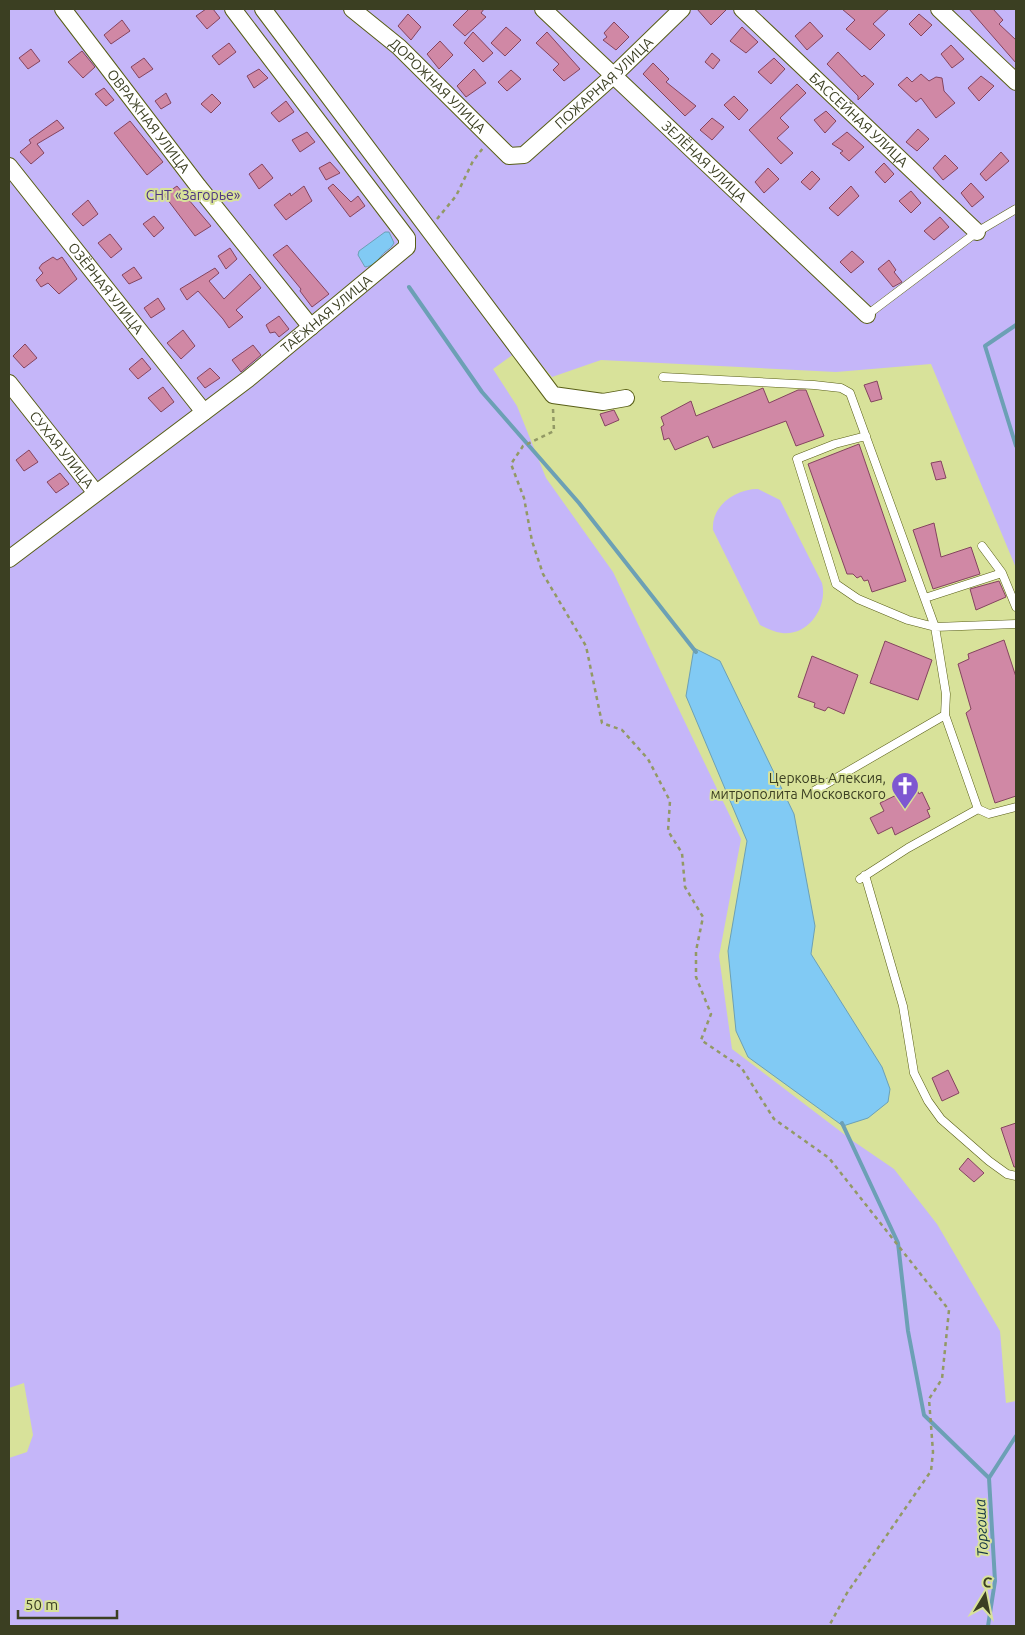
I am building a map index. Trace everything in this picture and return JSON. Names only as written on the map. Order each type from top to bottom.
[{"type":"street","name":"ОВРАЖНАЯ УЛИЦА","points":[[63,9],[198,186],[311,327]]},
{"type":"street","name":"ТАЁЖНАЯ УЛИЦА","points":[[9,558],[204,412],[311,327],[407,247],[407,238],[233,9]]},
{"type":"street","points":[[263,9],[553,395],[604,402],[626,398]]},
{"type":"street","name":"ДОРОЖНАЯ УЛИЦА","points":[[352,9],[398,47],[490,140],[509,156],[524,155]]},
{"type":"street","name":"ЗЕЛЁНАЯ УЛИЦА","points":[[543,9],[867,315]]},
{"type":"street","name":"ПОЖАРНАЯ УЛИЦА","points":[[524,155],[614,76],[682,9]]},
{"type":"street","name":"БАССЕЙНАЯ УЛИЦА","points":[[742,9],[977,232]]},
{"type":"street","points":[[939,9],[1016,82]]},
{"type":"street","name":"ОЗЁРНАЯ УЛИЦА","points":[[9,166],[204,412]]},
{"type":"street","name":"СУХАЯ УЛИЦА","points":[[9,383],[96,493]]},
{"type":"lane","points":[[867,315],[977,232],[1016,209]]},
{"type":"lane","points":[[663,377],[814,385],[841,388],[850,393],[935,627],[946,694],[945,715],[978,809],[988,814],[1016,807]]},
{"type":"lane","points":[[866,436],[835,444],[797,459],[836,584],[858,599],[908,620],[935,627],[1016,624]]},
{"type":"lane","points":[[982,546],[1002,573],[1016,607]]},
{"type":"lane","points":[[925,598],[1002,573]]},
{"type":"lane","points":[[814,791],[945,715]]},
{"type":"lane","points":[[978,809],[908,848],[863,877],[904,1006],[914,1073],[928,1101],[941,1119],[989,1161],[1007,1174],[1016,1176]]},
{"type":"path","points":[[428,229],[456,196],[472,161],[490,140]]},
{"type":"path","points":[[553,395],[554,431],[523,446],[511,464],[524,498],[532,541],[544,574],[586,646],[602,722],[622,730],[648,759],[670,801],[668,831],[682,853],[685,887],[703,917],[696,950],[696,977],[711,1014],[701,1040],[742,1066],[774,1119],[829,1158],[949,1310],[942,1379],[929,1399],[933,1452],[931,1471],[847,1593],[829,1626]]},
{"type":"green space","name":"СНТ «Загорье»","points":[[9,9],[1016,9],[1016,568],[931,364],[836,372],[601,360],[552,377],[525,346],[493,369],[517,406],[546,478],[613,572],[741,839],[719,956],[732,1049],[853,1141],[894,1169],[937,1224],[1000,1331],[1006,1403],[1016,1401],[1016,1626],[9,1626],[9,1458],[27,1452],[33,1435],[24,1383],[9,1388]]},
{"type":"green space","points":[[758,489],[780,500],[822,583],[822,601],[819,610],[808,625],[792,633],[782,633],[760,625],[713,530],[713,521],[716,513],[726,500],[741,492]]},
{"type":"water","points":[[385,232],[389,232],[394,243],[376,263],[365,267],[358,255],[359,251]]},
{"type":"water","points":[[694,648],[720,661],[794,814],[815,926],[811,954],[882,1067],[890,1089],[888,1102],[868,1118],[843,1126],[748,1057],[736,1031],[728,951],[747,841],[686,696]]},
{"type":"building","points":[[206,9],[213,9],[220,18],[207,29],[196,16]]},
{"type":"building","points":[[469,9],[484,9],[481,13],[486,17],[465,36],[453,25]]},
{"type":"building","points":[[697,9],[727,9],[711,25]]},
{"type":"building","points":[[842,9],[889,9],[873,24],[885,35],[870,50],[846,29],[855,20]]},
{"type":"building","points":[[969,9],[993,9],[1003,20],[999,24],[1016,40],[1016,63]]},
{"type":"building","points":[[408,14],[421,27],[411,40],[398,26]]},
{"type":"building","points":[[919,14],[932,25],[921,36],[909,24]]},
{"type":"building","points":[[122,20],[130,31],[111,44],[104,35]]},
{"type":"building","points":[[614,22],[629,37],[616,50],[603,40],[607,37],[604,33]]},
{"type":"building","points":[[810,22],[823,36],[807,50],[795,36]]},
{"type":"building","points":[[506,27],[521,40],[505,56],[491,43]]},
{"type":"building","points":[[742,27],[758,42],[746,53],[730,41]]},
{"type":"building","points":[[473,32],[493,53],[483,62],[464,43]]},
{"type":"building","points":[[547,32],[580,69],[564,81],[553,70],[559,64],[536,43]]},
{"type":"building","points":[[440,41],[453,55],[439,69],[427,54]]},
{"type":"building","points":[[229,43],[236,52],[219,65],[212,56]]},
{"type":"building","points":[[951,45],[964,59],[952,68],[941,54]]},
{"type":"building","points":[[31,49],[40,61],[28,69],[19,58]]},
{"type":"building","points":[[82,51],[95,67],[83,78],[68,62]]},
{"type":"building","points":[[838,52],[862,77],[864,75],[874,84],[858,100],[858,96],[827,64]]},
{"type":"building","points":[[712,53],[720,60],[713,69],[705,62]]},
{"type":"building","points":[[144,58],[153,69],[139,78],[131,67]]},
{"type":"building","points":[[774,58],[785,69],[771,84],[758,72]]},
{"type":"building","points":[[653,63],[669,79],[666,82],[696,106],[685,116],[643,74]]},
{"type":"building","points":[[259,69],[268,78],[254,88],[247,76]]},
{"type":"building","points":[[474,69],[486,83],[466,97],[457,86]]},
{"type":"building","points":[[511,70],[521,79],[507,91],[498,82]]},
{"type":"building","points":[[921,74],[929,81],[936,77],[942,78],[944,91],[955,103],[936,118],[921,98],[916,102],[898,85],[907,77],[912,82]]},
{"type":"building","points":[[981,76],[994,86],[979,101],[968,88]]},
{"type":"building","points":[[797,84],[806,93],[780,118],[789,127],[777,138],[793,153],[781,164],[749,130]]},
{"type":"building","points":[[104,88],[114,100],[106,106],[95,94]]},
{"type":"building","points":[[166,93],[171,103],[161,109],[155,101]]},
{"type":"building","points":[[212,94],[221,103],[211,113],[201,104]]},
{"type":"building","points":[[734,96],[748,110],[739,120],[724,105]]},
{"type":"building","points":[[286,101],[294,112],[279,122],[271,113]]},
{"type":"building","points":[[826,111],[836,121],[825,133],[814,120]]},
{"type":"building","points":[[712,118],[724,127],[712,140],[700,130]]},
{"type":"building","points":[[57,120],[64,128],[37,144],[44,153],[31,164],[20,152],[31,143],[29,140]]},
{"type":"building","points":[[130,121],[163,162],[147,175],[114,133]]},
{"type":"building","points":[[918,129],[929,139],[917,151],[906,142]]},
{"type":"building","points":[[307,132],[315,142],[300,152],[292,140]]},
{"type":"building","points":[[847,132],[864,147],[849,161],[840,153],[843,151],[832,144]]},
{"type":"building","points":[[1001,152],[1009,161],[986,181],[980,174]]},
{"type":"building","points":[[945,155],[958,168],[943,180],[933,168]]},
{"type":"building","points":[[330,162],[340,173],[326,180],[319,168]]},
{"type":"building","points":[[884,163],[894,174],[885,183],[875,172]]},
{"type":"building","points":[[262,164],[273,178],[259,189],[249,174]]},
{"type":"building","points":[[768,168],[779,179],[764,193],[755,182]]},
{"type":"building","points":[[812,171],[820,179],[810,190],[801,182]]},
{"type":"building","points":[[971,183],[984,197],[972,207],[961,193]]},
{"type":"building","points":[[333,184],[351,202],[358,196],[365,206],[350,217],[328,188]]},
{"type":"building","points":[[177,186],[211,226],[195,236],[164,195]]},
{"type":"building","points":[[304,186],[312,201],[286,220],[274,205],[290,193],[291,196]]},
{"type":"building","points":[[851,186],[859,196],[838,216],[829,208]]},
{"type":"building","points":[[911,191],[921,203],[911,213],[899,201]]},
{"type":"building","points":[[88,200],[98,214],[83,226],[72,214]]},
{"type":"building","points":[[154,216],[164,228],[154,237],[143,224]]},
{"type":"building","points":[[940,217],[949,227],[934,240],[924,231]]},
{"type":"building","points":[[110,234],[122,249],[111,258],[98,243]]},
{"type":"building","points":[[287,245],[329,294],[312,307],[300,291],[301,289],[273,255]]},
{"type":"building","points":[[230,248],[237,259],[226,269],[218,256]]},
{"type":"building","points":[[852,251],[864,262],[851,273],[840,262]]},
{"type":"building","points":[[53,257],[57,260],[62,257],[77,279],[59,294],[48,283],[41,287],[36,280],[43,273],[39,268]]},
{"type":"building","points":[[889,260],[896,270],[894,272],[902,282],[893,287],[878,269]]},
{"type":"building","points":[[134,267],[142,278],[129,284],[122,275]]},
{"type":"building","points":[[215,268],[219,273],[209,281],[224,299],[250,274],[261,288],[236,310],[243,317],[229,328],[198,291],[187,300],[180,289]]},
{"type":"building","points":[[158,298],[165,309],[151,318],[144,308]]},
{"type":"building","points":[[279,316],[289,329],[279,337],[275,332],[270,333],[266,325]]},
{"type":"building","points":[[183,330],[195,346],[181,359],[167,343]]},
{"type":"building","points":[[25,344],[37,358],[24,368],[13,356]]},
{"type":"building","points":[[253,345],[261,355],[241,372],[232,360]]},
{"type":"building","points":[[142,358],[151,369],[138,379],[129,369]]},
{"type":"building","points":[[210,368],[220,378],[205,388],[197,378]]},
{"type":"building","points":[[877,381],[882,399],[871,402],[864,385]]},
{"type":"building","points":[[163,387],[174,402],[161,412],[148,398]]},
{"type":"building","points":[[763,388],[769,403],[798,390],[806,390],[824,436],[796,446],[786,421],[713,448],[708,436],[675,450],[669,438],[664,440],[661,427],[664,425],[661,417],[691,401],[696,416]]},
{"type":"building","points":[[614,410],[619,420],[605,426],[600,414]]},
{"type":"building","points":[[859,444],[906,581],[872,592],[868,580],[864,581],[861,576],[857,578],[853,574],[847,574],[808,464]]},
{"type":"building","points":[[29,450],[38,462],[24,471],[16,460]]},
{"type":"building","points":[[941,461],[946,478],[936,480],[931,463]]},
{"type":"building","points":[[60,473],[69,484],[56,493],[47,482]]},
{"type":"building","points":[[934,523],[941,557],[971,547],[980,574],[933,589],[913,530]]},
{"type":"building","points":[[999,581],[1006,597],[976,610],[970,589]]},
{"type":"building","points":[[1004,640],[1016,677],[1016,796],[995,803],[966,713],[971,709],[958,664],[969,659],[968,654]]},
{"type":"building","points":[[885,641],[932,660],[918,700],[870,683]]},
{"type":"building","points":[[812,656],[858,675],[844,714],[828,707],[825,711],[814,707],[815,703],[798,697]]},
{"type":"building","name":"Церковь Алексия, митрополита Московского","points":[[915,786],[919,794],[922,792],[930,809],[927,810],[930,817],[895,835],[892,827],[878,834],[870,818],[884,811],[880,803]]},
{"type":"building","points":[[948,1070],[959,1093],[942,1101],[932,1078]]},
{"type":"building","points":[[1016,1123],[1016,1167],[1014,1167],[1001,1128]]},
{"type":"building","points":[[968,1158],[984,1173],[974,1182],[959,1169]]},
{"type":"waterway","points":[[409,287],[482,392],[579,503],[696,652]]},
{"type":"waterway","name":"Торгоша","points":[[1016,325],[985,346],[1016,446]]},
{"type":"waterway","points":[[842,1123],[898,1243],[908,1331],[924,1415],[989,1478]]},
{"type":"waterway","name":"Торгоша","points":[[988,1626],[995,1581],[989,1478],[1016,1436]]},
{"type":"place","name":"Церковь Алексия, митрополита Московского","points":[[905,810]]}]
